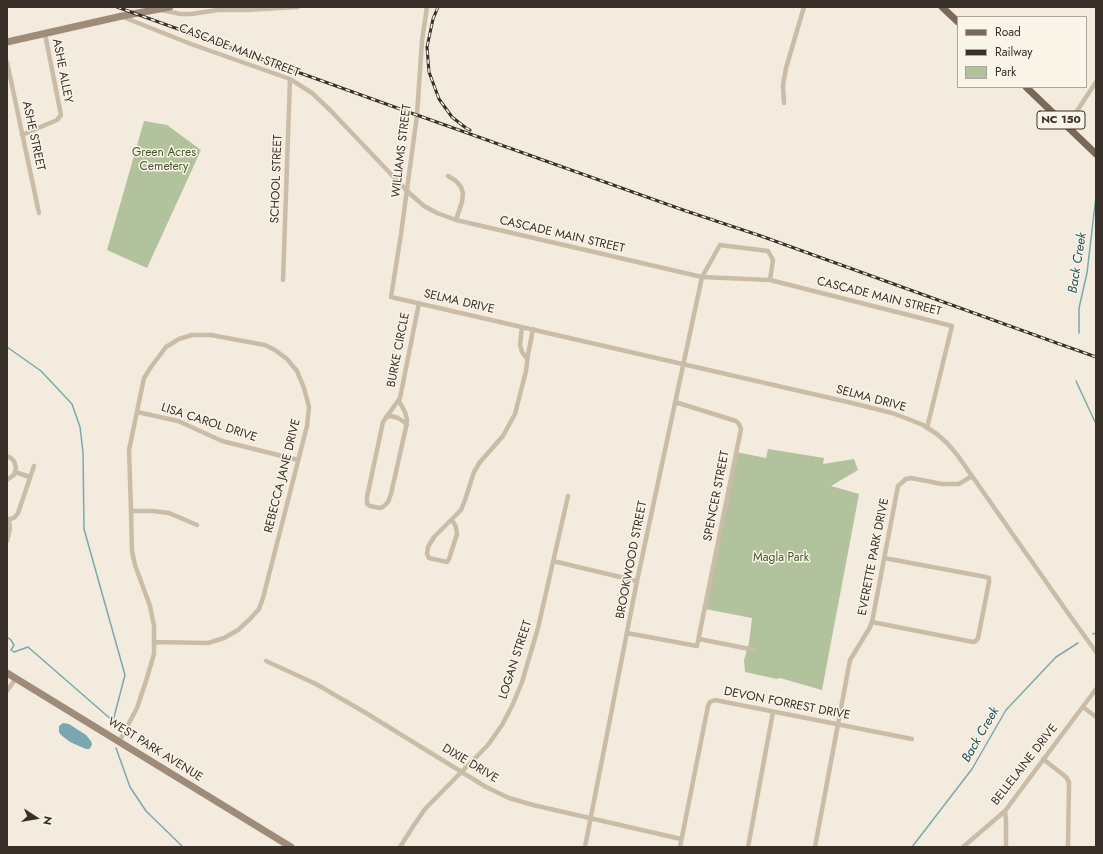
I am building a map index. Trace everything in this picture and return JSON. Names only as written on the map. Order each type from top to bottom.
[{"type":"main road","points":[[7,42],[122,16],[170,7]]},
{"type":"main road","points":[[942,7],[957,21]]},
{"type":"main road","name":"NC 150","points":[[1027,88],[1096,154]]},
{"type":"main road","name":"WEST PARK AVENUE","points":[[7,673],[291,847]]},
{"type":"street","points":[[160,10],[181,14],[191,14],[218,10],[298,7]]},
{"type":"street","name":"WILLIAMS STREET","points":[[391,297],[400,245],[417,115],[422,42],[427,7]]},
{"type":"street","points":[[784,103],[783,85],[785,73],[804,7]]},
{"type":"street","name":"CASCADE MAIN STREET","points":[[122,16],[192,44],[290,79],[312,93],[407,191],[424,206],[437,214],[456,220],[702,277],[770,280],[952,326],[927,428]]},
{"type":"street","name":"ASHE ALLEY","points":[[22,135],[57,120],[61,115],[44,34]]},
{"type":"street","name":"ASHE STREET","points":[[7,62],[39,214]]},
{"type":"street","name":"SCHOOL STREET","points":[[283,280],[290,79]]},
{"type":"street","points":[[1067,126],[1096,82]]},
{"type":"street","points":[[448,176],[456,181],[463,193],[462,202],[456,220]]},
{"type":"street","name":"BROOKWOOD STREET","points":[[585,847],[637,581],[702,277],[720,245],[768,251],[773,260],[770,280]]},
{"type":"street","name":"SELMA DRIVE","points":[[391,297],[892,413],[927,428],[937,434],[958,456],[1096,652]]},
{"type":"street","name":"BURKE CIRCLE","points":[[399,401],[405,412],[406,424],[391,494],[388,502],[380,508],[370,506],[367,504],[367,497],[383,422],[400,398],[419,303]]},
{"type":"street","points":[[522,327],[520,345],[522,352],[527,359]]},
{"type":"street","points":[[452,520],[456,527],[457,534],[449,559],[446,562],[430,558],[427,554],[428,547],[434,537],[461,510],[474,472],[480,462],[503,436],[515,414],[526,371],[527,359],[534,329]]},
{"type":"street","name":"REBECCA JANE DRIVE","points":[[119,742],[137,708],[154,654],[154,642],[154,626],[150,606],[135,565],[132,551],[129,450],[144,378],[166,347],[179,339],[192,335],[211,335],[265,345],[287,359],[297,371],[304,388],[309,407],[307,426],[259,609],[250,620],[238,630],[224,638],[208,643],[154,642]]},
{"type":"street","name":"SPENCER STREET","points":[[676,402],[736,421],[741,429],[699,639]]},
{"type":"street","name":"LISA CAROL DRIVE","points":[[137,412],[178,421],[222,441],[298,460]]},
{"type":"street","points":[[386,417],[391,416],[398,418],[406,424]]},
{"type":"street","points":[[7,456],[12,458],[16,468],[15,472],[7,480]]},
{"type":"street","points":[[7,541],[10,529],[8,519],[15,517],[18,513],[34,466]]},
{"type":"street","points":[[15,472],[30,477]]},
{"type":"street","name":"EVERETTE PARK DRIVE","points":[[815,847],[850,660],[872,622],[898,486],[906,479],[911,478],[952,485],[959,484],[972,476]]},
{"type":"street","name":"LOGAN STREET","points":[[400,847],[425,810],[488,745],[502,725],[513,704],[522,682],[538,628],[568,496]]},
{"type":"street","points":[[131,511],[154,510],[169,513],[197,525]]},
{"type":"street","points":[[872,622],[973,642],[976,641],[978,638],[989,582],[989,578],[986,577],[884,558]]},
{"type":"street","points":[[553,561],[637,581]]},
{"type":"street","points":[[627,633],[698,646],[699,639],[755,650]]},
{"type":"street","name":"DIXIE DRIVE","points":[[266,661],[322,687],[366,712],[486,787],[509,798],[533,805],[682,839]]},
{"type":"street","points":[[7,691],[16,678]]},
{"type":"street","name":"BELLELAINE DRIVE","points":[[963,847],[1004,811],[1082,706],[1096,690]]},
{"type":"street","name":"DEVON FORREST DRIVE","points":[[680,847],[710,702],[715,700],[912,739]]},
{"type":"street","points":[[1082,706],[1096,717]]},
{"type":"street","points":[[748,847],[773,712]]},
{"type":"street","points":[[1043,759],[1066,776],[1069,782],[1068,847]]},
{"type":"street","points":[[1004,811],[1006,820],[1006,847]]},
{"type":"green space","name":"Green Acres Cemetery","points":[[144,121],[167,125],[201,150],[147,268],[107,250]]},
{"type":"green space","name":"Magla Park","points":[[768,449],[824,458],[823,464],[854,459],[858,470],[831,486],[859,494],[822,690],[780,678],[777,679],[745,672],[744,660],[749,643],[752,618],[705,609],[736,452],[766,458]]},
{"type":"water","points":[[63,723],[69,724],[86,735],[91,741],[91,747],[86,749],[70,742],[61,735],[59,732],[59,726]]},
{"type":"waterway","name":"Back Creek","points":[[1079,333],[1079,308],[1087,273],[1096,196]]},
{"type":"waterway","points":[[7,347],[41,371],[72,404],[80,427],[83,452],[84,529],[125,675],[113,721],[114,727]]},
{"type":"waterway","name":"Back Creek","points":[[1076,381],[1096,424]]},
{"type":"waterway","points":[[7,637],[14,645],[11,650],[14,652],[28,647],[113,721]]},
{"type":"waterway","name":"Back Creek","points":[[912,847],[972,769],[1006,710],[1056,657],[1078,643]]},
{"type":"waterway","points":[[116,748],[130,787],[146,811],[183,847]]},
{"type":"railway","points":[[117,7],[1096,357]]},
{"type":"railway","points":[[438,7],[433,19],[427,47],[429,72],[439,99],[452,117],[470,130]]}]
